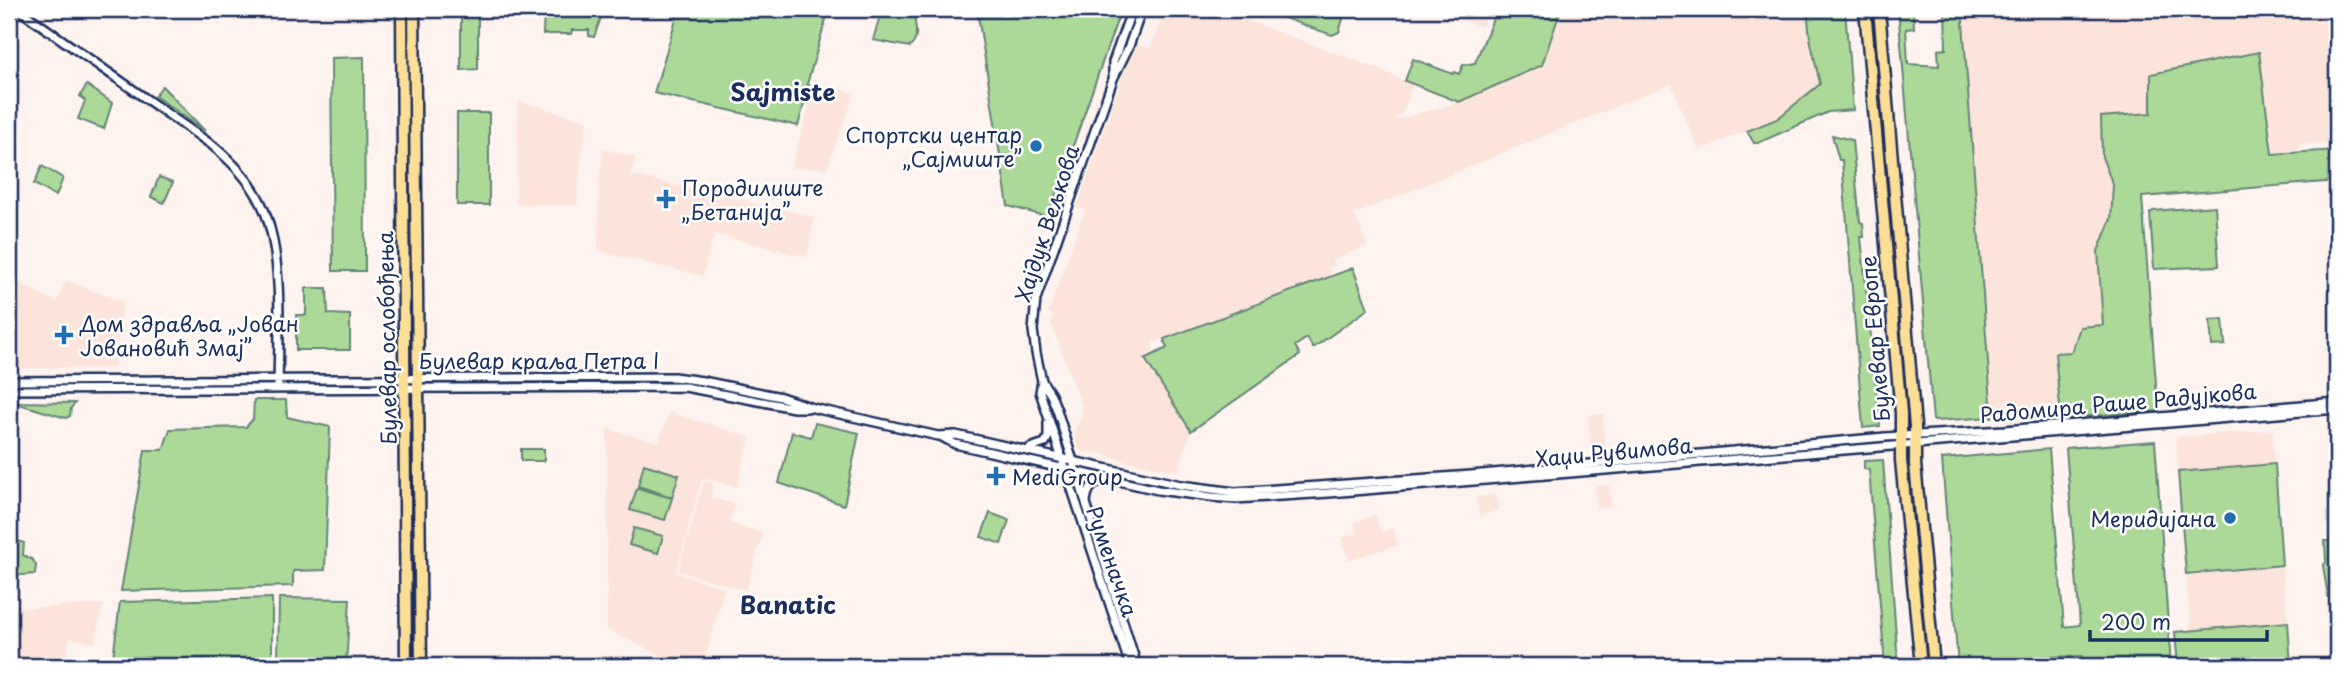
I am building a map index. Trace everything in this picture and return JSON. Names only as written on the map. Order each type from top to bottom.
[{"type":"main road","name":"Булевар ослобођења","points":[[402,9],[406,666]]},
{"type":"main road","name":"Булевар ослобођења","points":[[414,9],[421,666]]},
{"type":"main road","name":"Булевар Европе","points":[[1865,9],[1921,666]]},
{"type":"main road","name":"Булевар Европе","points":[[1878,9],[1934,666]]},
{"type":"street","points":[[18,9],[223,155],[240,172],[257,197],[271,229],[277,293],[278,383]]},
{"type":"street","name":"Хајдук Вељкова","points":[[1113,79],[1114,62],[1132,9]]},
{"type":"street","name":"Хајдук Вељкова","points":[[1075,470],[1051,395],[1042,381],[1034,343],[1037,299],[1113,79],[1129,46],[1142,9]]},
{"type":"street","name":"Булевар краља Петра I","points":[[9,380],[685,387],[794,408],[813,408],[938,436],[955,444],[1158,490],[1235,499],[1315,491]]},
{"type":"street","name":"Хајдук Вељкова","points":[[1042,381],[1040,392],[1064,468]]},
{"type":"street","name":"Булевар краља Петра I","points":[[9,390],[278,383]]},
{"type":"street","name":"Радомира Раше Радујкова","points":[[1915,440],[2337,402]]},
{"type":"street","name":"Радомира Раше Радујкова","points":[[1915,440],[2337,409]]},
{"type":"street","points":[[1023,449],[1039,447],[1045,443],[1048,437],[1048,415]]},
{"type":"street","name":"Булевар краља Петра I","points":[[938,436],[956,435],[1211,491],[1315,491]]},
{"type":"street","name":"Хаџи Рувимова","points":[[1315,491],[1915,440]]},
{"type":"street","name":"Руменачка","points":[[1064,468],[1130,666]]},
{"type":"street","name":"Руменачка","points":[[1075,470],[1137,666]]},
{"type":"street","points":[[1086,503],[1091,485],[1111,479]]},
{"type":"shaded area","points":[[1165,9],[1216,9],[1381,70],[1413,85],[1402,114],[1394,120],[1459,102],[1542,65],[1561,9],[1807,9],[1820,84],[1777,119],[1699,150],[1671,84],[1355,214],[1367,246],[1332,260],[1335,265],[1328,268],[1331,276],[1152,343],[1154,351],[1145,359],[1191,431],[1178,471],[1098,453],[1085,453],[1078,448],[1074,432],[1082,415],[1082,406],[1051,322],[1053,315],[1048,313],[1085,210],[1077,207],[1134,43],[1150,49]]},
{"type":"shaded area","points":[[1434,9],[1489,9],[1482,27]]},
{"type":"shaded area","points":[[1962,9],[2337,9],[2337,142],[2299,144],[2299,152],[2272,154],[2259,52],[2151,113],[2102,157],[2113,185],[2111,219],[2098,251],[2103,326],[2072,353],[2055,353],[2061,418],[2003,421],[1992,417]]},
{"type":"shaded area","points":[[816,84],[855,93],[827,168],[791,168]]},
{"type":"shaded area","points":[[518,101],[588,121],[577,205],[516,204]]},
{"type":"shaded area","name":"Породилиште „Бетанија”","points":[[603,149],[635,157],[631,175],[814,217],[807,257],[714,234],[703,276],[603,252],[598,247],[599,185]]},
{"type":"shaded area","name":"Дом здравља „Јован Јовановић Змај”","points":[[9,279],[57,302],[66,280],[123,302],[114,368],[9,368]]},
{"type":"shaded area","points":[[669,412],[750,437],[737,487],[702,478],[676,573],[725,588],[703,666],[685,666],[607,630],[607,429],[659,442]]},
{"type":"shaded area","points":[[1603,414],[1605,449],[1591,450],[1588,415]]},
{"type":"shaded area","points":[[2272,430],[2275,464],[2178,472],[2176,437]]},
{"type":"shaded area","points":[[704,481],[714,484],[710,497],[735,504],[730,523],[763,533],[746,590],[678,571]]},
{"type":"shaded area","points":[[1609,485],[1611,507],[1597,508],[1595,486]]},
{"type":"shaded area","points":[[1495,495],[1499,510],[1480,516],[1475,497]]},
{"type":"shaded area","points":[[1375,515],[1381,532],[1393,528],[1398,545],[1349,560],[1342,538],[1357,533],[1354,522]]},
{"type":"shaded area","points":[[2282,565],[2288,622],[2191,631],[2186,574]]},
{"type":"shaded area","points":[[103,604],[95,643],[70,638],[64,666],[9,666],[9,609]]},
{"type":"green space","points":[[461,9],[478,9],[478,69],[461,70]]},
{"type":"green space","points":[[544,9],[604,9],[594,37],[589,36],[589,30],[572,30],[571,34],[543,34]]},
{"type":"green space","points":[[679,9],[829,9],[798,126],[654,93]]},
{"type":"green space","points":[[882,9],[913,9],[916,35],[910,47],[873,40]]},
{"type":"green space","name":"Спортски центар „Сајмиште”","points":[[977,9],[1121,9],[1048,217],[1008,206]]},
{"type":"green space","points":[[1284,9],[1346,9],[1339,32],[1332,35],[1281,17]]},
{"type":"green space","points":[[1497,9],[1561,9],[1542,65],[1459,102],[1405,81],[1413,59],[1453,74],[1459,74],[1463,65],[1475,63]]},
{"type":"green space","points":[[1807,9],[1845,9],[1853,110],[1828,112],[1754,143],[1747,131],[1777,119],[1820,84]]},
{"type":"green space","points":[[1898,9],[1913,9],[1914,28],[1906,29],[1908,64],[1939,66],[1938,50],[1946,49],[1945,9],[1962,9],[1992,417],[1933,420]]},
{"type":"green space","points":[[2259,52],[2272,154],[2337,150],[2337,181],[2142,197],[2158,411],[2061,418],[2055,353],[2072,352],[2080,327],[2103,325],[2098,251],[2111,219],[2113,185],[2102,157],[2101,117],[2151,113],[2151,74]]},
{"type":"green space","points":[[364,57],[365,271],[333,271],[331,58]]},
{"type":"green space","points":[[87,85],[112,103],[104,129],[78,119],[85,101],[80,96]]},
{"type":"green space","points":[[162,86],[205,131],[155,96]]},
{"type":"green space","points":[[457,113],[489,113],[489,205],[457,205]]},
{"type":"green space","points":[[1832,135],[1852,140],[1860,222],[1863,223],[1864,237],[1861,237],[1880,426],[1863,428],[1842,160],[1839,160]]},
{"type":"green space","points":[[42,166],[63,178],[56,196],[34,184]]},
{"type":"green space","points":[[159,177],[173,182],[164,203],[151,197]]},
{"type":"green space","points":[[2215,206],[2219,266],[2154,269],[2150,213]]},
{"type":"green space","points":[[1353,268],[1368,309],[1313,348],[1307,338],[1295,346],[1300,355],[1191,431],[1145,359],[1167,348],[1164,339]]},
{"type":"green space","points":[[306,288],[327,288],[328,314],[350,315],[350,350],[296,350],[296,315],[306,315]]},
{"type":"green space","points":[[2223,319],[2225,345],[2212,346],[2210,320]]},
{"type":"green space","points":[[254,400],[286,400],[287,417],[330,427],[325,570],[293,571],[293,586],[121,591],[145,450],[163,450],[170,429],[246,427],[253,419]]},
{"type":"green space","points":[[12,402],[75,403],[70,416],[66,418]]},
{"type":"green space","points":[[815,423],[859,433],[844,505],[779,483],[792,432],[811,437]]},
{"type":"green space","points":[[2155,441],[2171,666],[2084,666],[2082,656],[2045,657],[2046,666],[1958,666],[1942,459],[2049,449],[2064,627],[2080,625],[2066,448]]},
{"type":"green space","points":[[521,449],[544,449],[544,461],[521,461]]},
{"type":"green space","points":[[1883,460],[1898,663],[1901,666],[1885,666],[1869,470],[1864,469],[1864,461]]},
{"type":"green space","points":[[644,464],[679,475],[672,497],[638,486]]},
{"type":"green space","name":"Меридијана","points":[[2275,464],[2282,565],[2186,574],[2178,472]]},
{"type":"green space","points":[[637,488],[672,498],[665,520],[630,510]]},
{"type":"green space","points":[[990,513],[1009,520],[1001,544],[981,537]]},
{"type":"green space","points":[[634,528],[663,536],[658,553],[629,545]]},
{"type":"green space","points":[[9,538],[24,543],[23,555],[33,560],[36,565],[35,574],[9,576]]},
{"type":"green space","points":[[2325,541],[2337,541],[2337,597],[2328,597],[2323,566],[2326,562]]},
{"type":"green space","points":[[272,598],[272,666],[112,666],[120,602]]},
{"type":"green space","points":[[279,598],[350,599],[346,666],[278,666]]},
{"type":"green space","points":[[2288,622],[2291,666],[2178,666],[2175,632]]},
{"type":"place","name":"Спортски центар „Сајмиште”","points":[[1036,146]]},
{"type":"place","name":"Породилиште „Бетанија”","points":[[666,199]]},
{"type":"place","name":"Дом здравља „Јован Јовановић Змај”","points":[[64,335]]},
{"type":"place","name":"MediGroup","points":[[996,476]]},
{"type":"place","name":"Меридијана","points":[[2230,518]]},
{"type":"district","name":"Sajmiste","points":[[783,91]]},
{"type":"district","name":"Banatic","points":[[788,604]]}]
